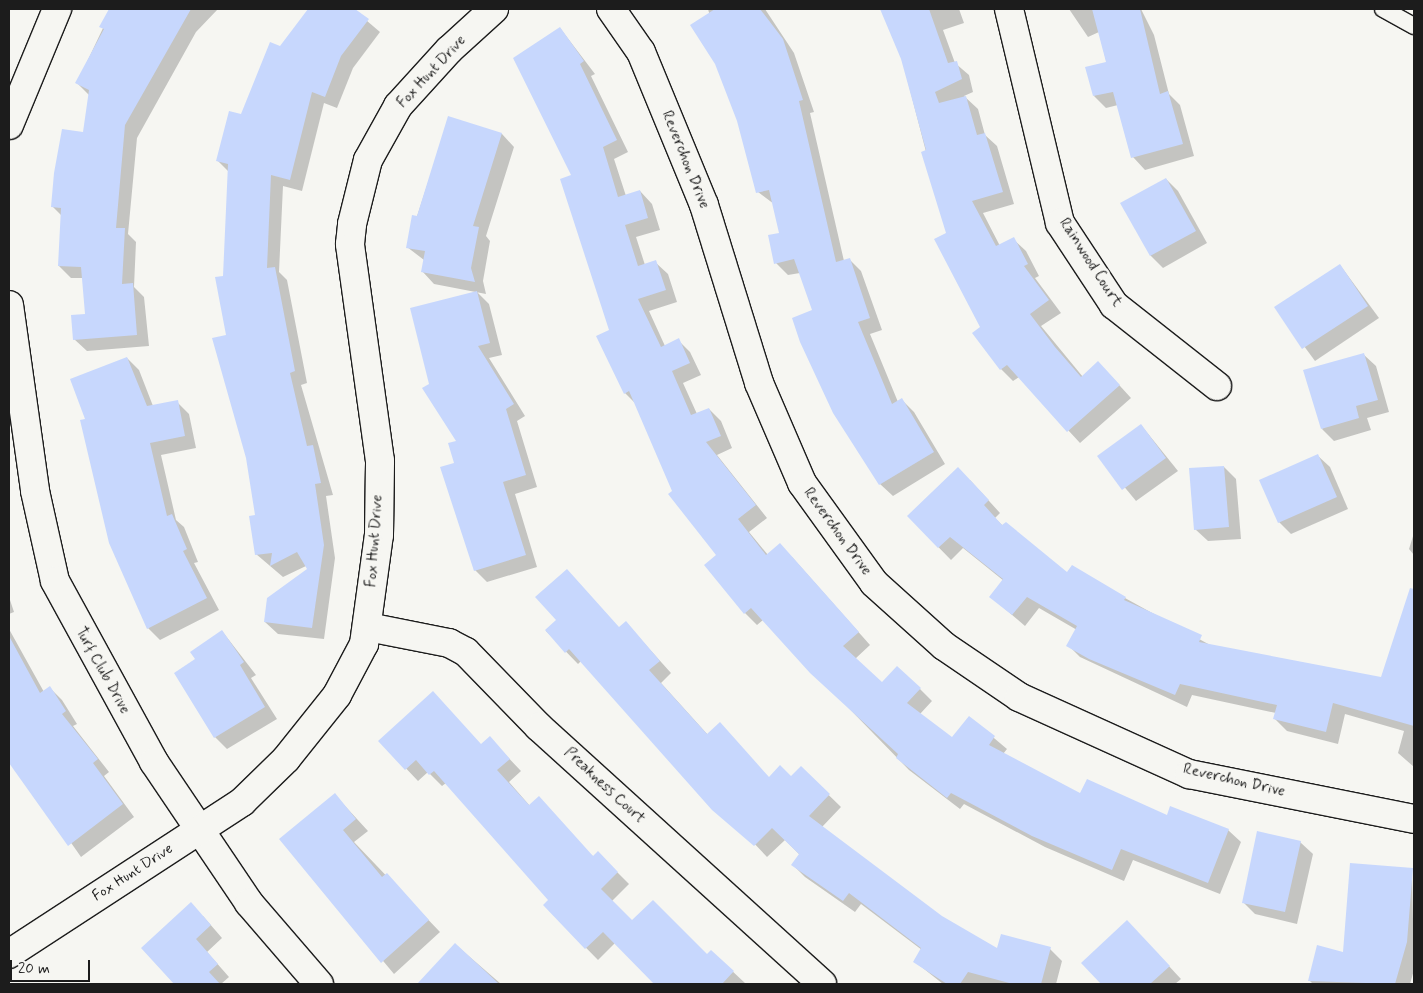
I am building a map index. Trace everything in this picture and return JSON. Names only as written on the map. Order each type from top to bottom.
[{"type":"street","points":[[9,125],[57,9]]},
{"type":"street","name":"Fox Hunt Drive","points":[[9,954],[242,802],[286,759],[337,695],[364,644],[368,627],[379,535],[380,461],[350,244],[352,224],[368,160],[398,106],[494,9]]},
{"type":"street","name":"Reverchon Drive","points":[[611,9],[641,52],[704,205],[759,383],[802,483],[874,583],[944,646],[1018,697],[1189,774],[1414,819]]},
{"type":"street","name":"Rainwood Court","points":[[1009,9],[1060,223],[1114,305],[1217,386]]},
{"type":"street","name":"Turf Club Drive","points":[[9,305],[30,463],[55,582],[154,762],[249,903],[319,984]]},
{"type":"street","name":"Preakness Court","points":[[368,627],[449,643],[466,652],[539,727],[822,984]]},
{"type":"lane","points":[[1383,9],[1414,26]]},
{"type":"building","points":[[109,9],[191,9],[125,125],[116,228],[125,228],[122,284],[133,283],[137,335],[73,340],[71,315],[85,314],[81,267],[58,266],[61,208],[51,207],[54,173],[62,129],[83,132],[89,90],[75,83],[104,29],[99,27]]},
{"type":"building","points":[[308,9],[355,9],[369,19],[341,56],[325,97],[312,92],[290,180],[271,175],[267,268],[275,267],[295,371],[290,373],[307,446],[313,445],[321,483],[315,484],[324,545],[312,628],[264,622],[267,598],[307,569],[297,552],[270,566],[272,553],[255,555],[249,516],[255,515],[246,458],[212,338],[226,335],[215,277],[223,276],[228,164],[216,161],[229,111],[241,114],[270,42],[280,46]]},
{"type":"building","points":[[715,9],[760,9],[783,39],[803,100],[799,101],[836,262],[850,258],[870,318],[858,322],[892,404],[902,398],[934,452],[879,485],[833,413],[800,342],[792,318],[812,310],[794,259],[774,264],[768,235],[779,233],[769,190],[756,193],[737,121],[715,64],[690,25]]},
{"type":"building","points":[[880,9],[929,9],[948,63],[957,61],[962,79],[935,92],[939,103],[966,96],[977,135],[985,133],[1003,192],[972,201],[996,246],[1014,237],[1028,264],[1024,266],[1049,300],[1030,314],[1055,347],[1081,377],[1098,361],[1120,385],[1067,432],[1007,365],[1000,370],[972,333],[980,327],[934,239],[946,233],[921,152],[926,150],[901,59]]},
{"type":"building","points":[[1092,9],[1140,9],[1160,94],[1168,91],[1183,144],[1131,158],[1113,92],[1093,96],[1085,67],[1106,62]]},
{"type":"building","points":[[560,27],[584,61],[580,64],[617,140],[603,147],[618,197],[640,190],[648,218],[625,225],[638,266],[656,260],[666,290],[638,299],[661,347],[679,338],[690,363],[672,371],[691,415],[709,408],[721,436],[706,442],[756,505],[738,519],[766,555],[780,543],[859,632],[843,646],[882,682],[897,666],[921,688],[907,703],[952,737],[969,716],[995,736],[989,745],[1080,793],[1087,779],[1167,815],[1170,806],[1229,829],[1208,883],[1121,849],[1112,870],[1032,836],[951,793],[947,798],[896,758],[898,754],[810,673],[751,608],[744,614],[704,565],[716,555],[668,494],[672,491],[629,391],[624,394],[596,336],[609,330],[560,179],[571,175],[513,58]]},
{"type":"building","points":[[448,116],[502,133],[473,226],[479,227],[471,268],[475,282],[421,272],[425,251],[406,248],[412,215],[417,216]]},
{"type":"building","points":[[1166,178],[1196,231],[1150,256],[1120,203]]},
{"type":"building","points":[[1340,264],[1368,306],[1302,349],[1274,307]]},
{"type":"building","points":[[477,291],[490,343],[478,346],[514,404],[506,409],[526,475],[503,482],[526,555],[474,571],[440,467],[454,463],[448,443],[456,441],[422,388],[429,384],[410,308]]},
{"type":"building","points":[[1364,353],[1378,400],[1356,406],[1359,418],[1321,429],[1303,370]]},
{"type":"building","points":[[127,357],[147,406],[178,400],[185,436],[150,443],[167,516],[172,514],[187,549],[183,551],[207,598],[147,629],[109,543],[80,420],[85,419],[70,379]]},
{"type":"building","points":[[1141,424],[1166,458],[1122,490],[1097,456]]},
{"type":"building","points":[[1318,454],[1337,497],[1278,523],[1259,480]]},
{"type":"building","points":[[1224,466],[1229,527],[1194,530],[1189,468]]},
{"type":"building","points":[[958,467],[989,500],[984,505],[1002,525],[1006,522],[1067,572],[1072,565],[1126,597],[1124,600],[1202,635],[1199,642],[1381,677],[1410,588],[1414,589],[1414,726],[1333,703],[1326,732],[1273,719],[1277,705],[1180,684],[1175,695],[1089,659],[1066,646],[1077,626],[1027,597],[1012,615],[989,597],[1003,579],[950,537],[938,548],[907,516]]},
{"type":"building","points":[[567,569],[619,627],[626,621],[660,661],[649,670],[707,734],[720,722],[769,777],[780,765],[791,776],[801,766],[830,794],[809,816],[942,916],[997,948],[1001,934],[1051,947],[1041,984],[1013,984],[968,972],[960,984],[947,984],[913,962],[921,948],[849,893],[843,901],[791,865],[799,854],[772,828],[754,846],[712,810],[569,649],[565,653],[545,630],[556,620],[535,597]]},
{"type":"building","points":[[222,630],[244,662],[240,665],[265,707],[214,738],[174,673],[195,659],[190,652]]},
{"type":"building","points":[[9,636],[40,693],[50,686],[66,711],[62,714],[98,759],[93,763],[123,804],[68,846],[9,763]]},
{"type":"building","points":[[433,691],[481,744],[490,736],[510,759],[497,770],[529,805],[539,796],[593,856],[598,851],[618,872],[601,889],[632,920],[653,900],[707,954],[711,950],[734,971],[722,984],[654,984],[603,932],[585,949],[543,905],[548,900],[434,771],[429,775],[416,760],[405,770],[378,741]]},
{"type":"building","points":[[335,793],[356,819],[343,830],[382,877],[387,873],[429,920],[381,963],[279,839]]},
{"type":"building","points":[[1257,831],[1301,841],[1285,912],[1242,903]]},
{"type":"building","points":[[1350,863],[1413,868],[1407,942],[1395,984],[1308,981],[1317,945],[1343,952]]},
{"type":"building","points":[[191,902],[211,925],[196,939],[218,964],[209,972],[220,984],[174,984],[141,948]]},
{"type":"building","points":[[1127,920],[1170,966],[1150,984],[1101,984],[1081,963]]},
{"type":"building","points":[[455,943],[499,984],[417,984]]}]
